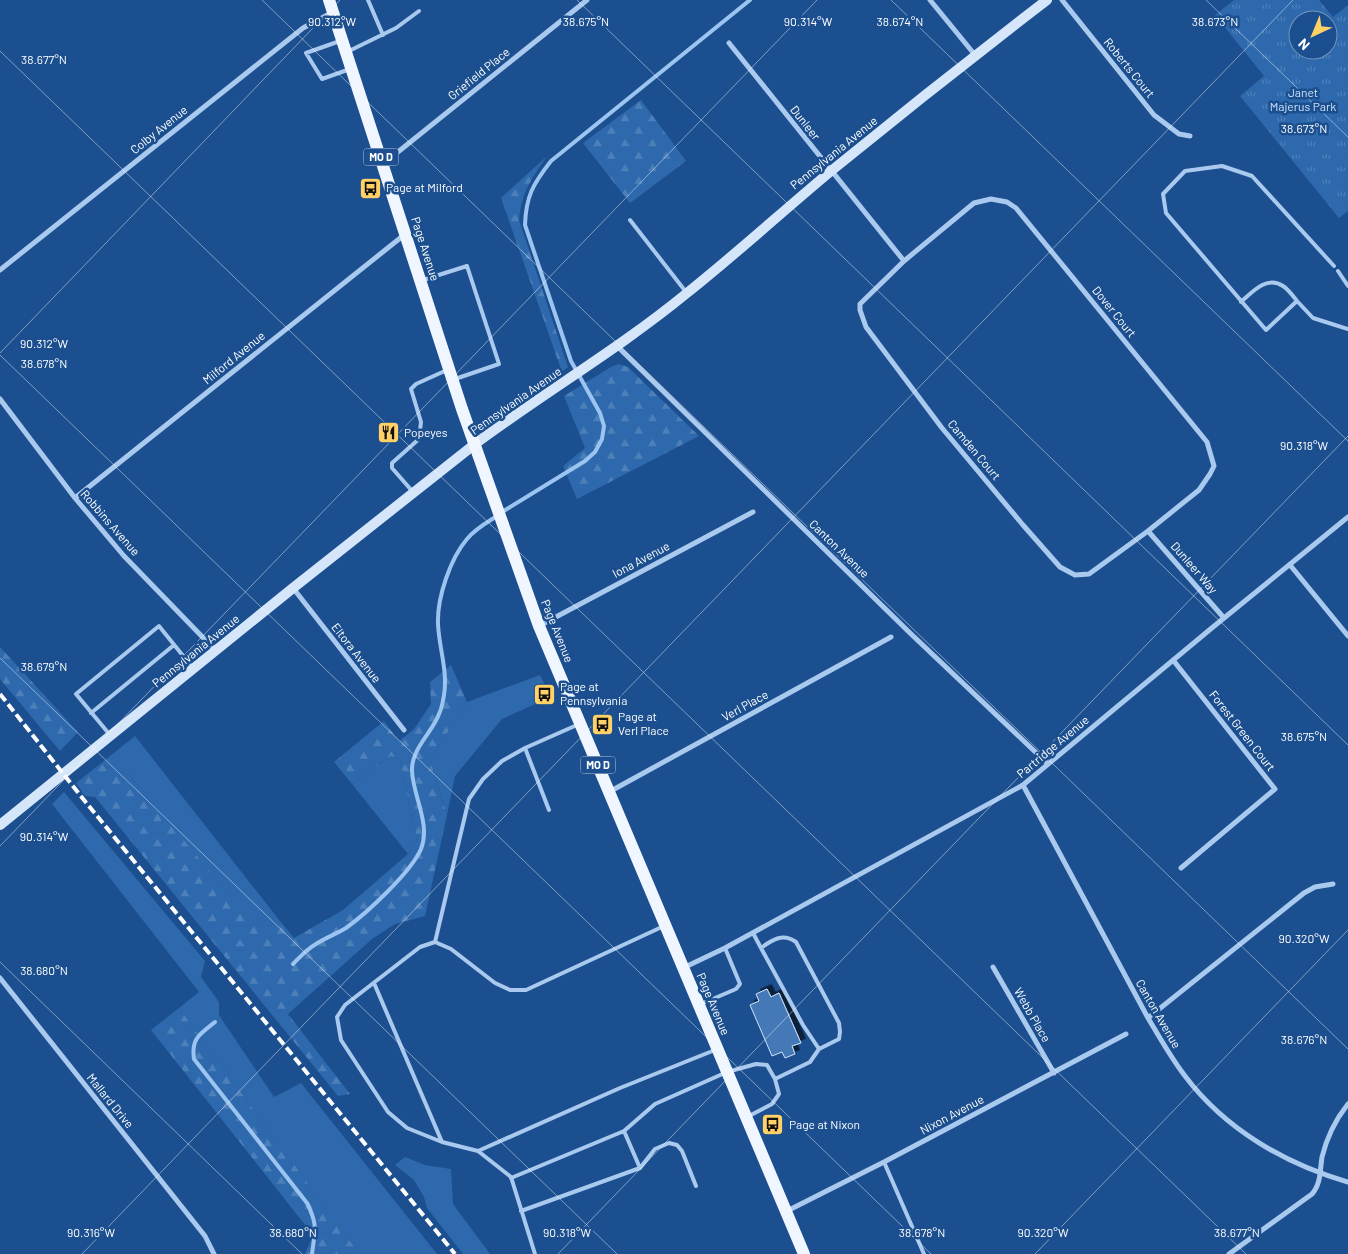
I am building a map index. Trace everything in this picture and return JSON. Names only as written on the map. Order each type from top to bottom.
[{"type":"main road","name":"Page Avenue","points":[[331,6],[451,375],[539,626],[804,1254]]},
{"type":"street","name":"Griefield Place","points":[[383,164],[586,0]]},
{"type":"street","points":[[930,0],[975,55]]},
{"type":"street","name":"Pennsylvania Avenue","points":[[0,825],[293,588],[475,444],[618,347],[687,294],[831,172],[975,55],[1047,0]]},
{"type":"street","name":"Roberts Court","points":[[1062,0],[1154,115],[1180,134],[1190,136]]},
{"type":"street","name":"Colby Avenue","points":[[0,270],[331,6]]},
{"type":"street","name":"Dunleer","points":[[729,43],[904,261]]},
{"type":"street","name":"Dover Court","points":[[904,261],[974,204],[991,199],[1007,202],[1016,208],[1207,442],[1214,466],[1210,474],[1193,496],[1148,531]]},
{"type":"street","name":"Milford Avenue","points":[[75,498],[406,234]]},
{"type":"street","name":"Camden Court","points":[[904,261],[860,304],[866,328],[942,428],[1060,567],[1075,575],[1089,574],[1148,531]]},
{"type":"street","name":"Canton Avenue","points":[[618,347],[903,626],[1048,764]]},
{"type":"street","name":"Robbins Avenue","points":[[0,399],[75,498],[124,556],[216,651]]},
{"type":"street","name":"Iona Avenue","points":[[539,626],[753,512]]},
{"type":"street","name":"Partridge Avenue","points":[[683,968],[753,933],[1023,785],[1348,517]]},
{"type":"street","name":"Dunleer Way","points":[[1148,531],[1224,618]]},
{"type":"street","points":[[1290,565],[1348,636]]},
{"type":"street","name":"Eltora Avenue","points":[[293,588],[404,730]]},
{"type":"street","name":"Verl Place","points":[[609,792],[891,637]]},
{"type":"street","name":"Forest Green Court","points":[[1173,660],[1276,789],[1181,868]]},
{"type":"street","name":"Canton Avenue","points":[[1023,785],[1148,1018],[1186,1078],[1206,1100],[1246,1134],[1268,1149],[1319,1173],[1348,1182]]},
{"type":"street","points":[[1148,1018],[1304,894],[1315,887],[1333,884]]},
{"type":"street","name":"Webb Place","points":[[993,967],[1054,1073]]},
{"type":"street","name":"Mallard Drive","points":[[0,978],[205,1236],[214,1254]]},
{"type":"street","name":"Nixon Avenue","points":[[786,1212],[1126,1034]]},
{"type":"street","points":[[1229,1254],[1312,1194],[1318,1184],[1328,1136],[1335,1121],[1348,1104]]},
{"type":"lane","points":[[368,0],[383,34]]},
{"type":"lane","points":[[352,68],[322,79],[306,53],[345,46],[383,34],[396,28],[419,11]]},
{"type":"lane","points":[[1297,301],[1266,330],[1166,213],[1163,194],[1186,171],[1222,166],[1252,176],[1334,266]]},
{"type":"lane","points":[[630,220],[687,294]]},
{"type":"lane","points":[[414,494],[392,468],[392,463],[419,439],[421,422],[411,389],[416,384],[499,364],[467,266],[421,281]]},
{"type":"lane","points":[[1338,270],[1348,286]]},
{"type":"lane","points":[[1241,302],[1257,287],[1268,282],[1282,285],[1313,318],[1348,329]]},
{"type":"lane","points":[[110,736],[76,694],[146,640],[159,626],[193,669]]},
{"type":"lane","points":[[91,713],[143,668],[174,645]]},
{"type":"lane","points":[[435,942],[469,799],[483,779],[502,761],[525,748],[580,724]]},
{"type":"lane","points":[[525,748],[549,810]]},
{"type":"lane","points":[[535,1254],[511,1178],[478,1151],[442,1142],[407,1128],[388,1112],[341,1040],[337,1017],[345,1006],[420,947],[435,942],[451,949],[495,983],[510,990],[526,990],[665,925]]},
{"type":"lane","points":[[753,933],[803,1025],[819,1049]]},
{"type":"lane","points":[[761,948],[779,938],[788,937],[796,942],[839,1023],[840,1032],[839,1039],[819,1049],[810,1062],[775,1079]]},
{"type":"lane","points":[[699,1005],[736,989],[740,984],[725,948]]},
{"type":"lane","points":[[374,983],[442,1142]]},
{"type":"lane","points":[[478,1151],[620,1088],[718,1048]]},
{"type":"lane","points":[[511,1178],[624,1131],[655,1104],[728,1072],[756,1064],[768,1065],[775,1079],[779,1094],[772,1104],[747,1118]]},
{"type":"lane","points":[[624,1131],[640,1168]]},
{"type":"lane","points":[[521,1211],[640,1168],[655,1149],[669,1143],[677,1145],[682,1151],[696,1186]]},
{"type":"lane","points":[[884,1162],[924,1254]]},
{"type":"green space","name":"Janet Majerus Park","points":[[1234,0],[1319,0],[1327,10],[1288,10],[1288,60],[1338,60],[1338,13],[1348,5],[1348,211],[1339,218],[1240,96],[1264,76],[1215,15]]},
{"type":"green space","points":[[641,100],[686,161],[630,203],[583,143]]},
{"type":"green space","points":[[547,156],[525,193],[519,220],[568,367],[562,372],[501,198]]},
{"type":"green space","points":[[618,364],[628,367],[699,436],[577,499],[563,466],[585,448],[564,396]]},
{"type":"green space","points":[[0,647],[78,732],[60,751],[0,679]]},
{"type":"green space","points":[[451,665],[467,702],[430,760],[447,815],[425,916],[395,924],[372,939],[288,1014],[350,1094],[338,1096],[95,797],[85,796],[76,783],[100,764],[129,775],[249,918],[270,926],[280,921],[294,938],[343,910],[408,854],[417,841],[400,759],[390,756],[352,784],[334,762],[384,721],[399,741],[414,729],[431,704],[430,682]]},
{"type":"green space","points":[[540,675],[551,697],[502,719],[455,776],[447,815],[430,760],[467,702]]},
{"type":"green space","points":[[135,736],[280,921],[270,926],[249,919],[129,775],[100,764]]},
{"type":"green space","points":[[390,756],[400,759],[417,841],[408,854],[352,784]]},
{"type":"green space","points":[[64,792],[205,961],[201,977],[219,1002],[219,1015],[274,1097],[301,1083],[437,1254],[359,1254],[179,1008],[199,992],[52,804]]},
{"type":"green space","points":[[179,1008],[359,1254],[305,1254],[313,1235],[151,1030]]},
{"type":"green space","points":[[405,1157],[425,1165],[451,1169],[453,1204],[490,1254],[463,1254],[427,1208],[424,1197],[414,1180],[395,1165]]},
{"type":"building","points":[[767,989],[771,997],[779,993],[801,1043],[792,1046],[795,1054],[785,1058],[782,1052],[772,1056],[750,1005],[759,1001],[756,994]]},
{"type":"waterway","points":[[502,512],[585,461],[595,452],[602,439],[604,426],[600,413],[571,361],[525,225],[527,206],[532,191],[539,177],[551,161],[750,0]]},
{"type":"waterway","points":[[293,964],[313,946],[346,928],[365,913],[408,869],[421,849],[424,839],[423,820],[412,771],[418,748],[436,721],[443,700],[445,677],[438,624],[442,591],[450,568],[461,547],[474,532],[497,516]]},
{"type":"waterway","points":[[215,1022],[201,1033],[195,1041],[194,1059],[307,1203],[315,1228],[312,1254]]},
{"type":"railway","points":[[0,694],[84,800],[455,1254]]},
{"type":"place","name":"Page at Milford","points":[[370,188]]},
{"type":"place","name":"Popeyes","points":[[388,433]]},
{"type":"place","name":"Page at Pennsylvania","points":[[544,694]]},
{"type":"place","name":"Page at Verl Place","points":[[602,724]]},
{"type":"place","name":"Page at Nixon","points":[[773,1125]]}]
